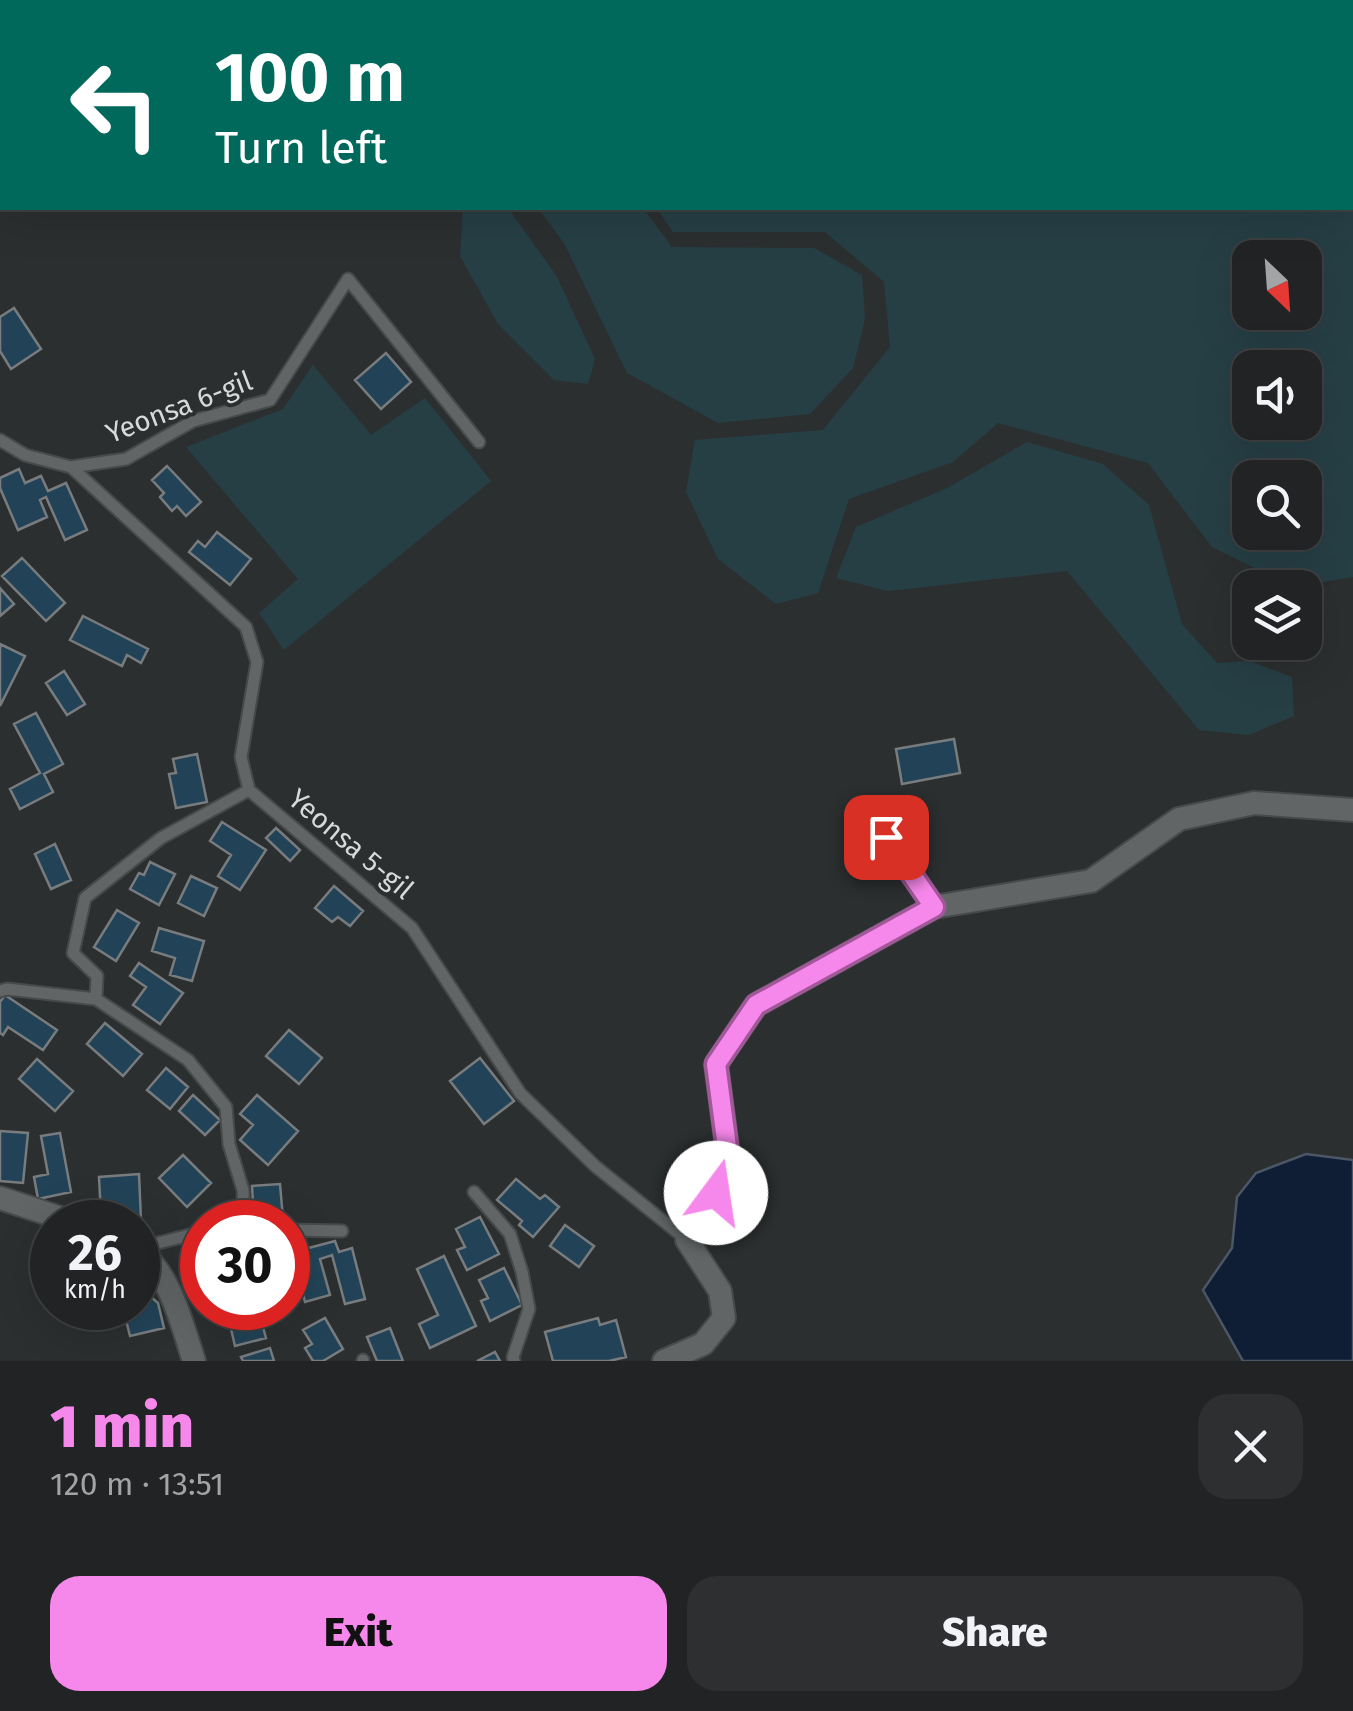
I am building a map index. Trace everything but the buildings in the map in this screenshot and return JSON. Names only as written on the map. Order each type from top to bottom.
[{"type":"street","points":[[664,1361],[702,1344],[724,1318],[720,1291],[687,1240],[730,1170],[716,1064],[756,1005],[934,907],[1091,881],[1178,819],[1254,803],[1353,810]]},
{"type":"street","points":[[0,1198],[30,1208]]},
{"type":"street","points":[[160,1277],[179,1314],[194,1361]]},
{"type":"lane","name":"Yeonsa 6-gil","points":[[0,440],[26,455],[71,467],[126,460],[193,422],[270,400],[348,279],[479,442]]},
{"type":"lane","points":[[71,467],[246,627],[257,662],[241,758],[249,790]]},
{"type":"lane","name":"Yeonsa 5-gil","points":[[96,998],[97,976],[73,953],[84,898],[161,838],[249,790],[412,928],[520,1093],[595,1166],[687,1240]]},
{"type":"lane","points":[[886,837],[934,907]]},
{"type":"lane","points":[[0,991],[6,988],[96,998],[188,1060],[226,1107],[228,1144],[243,1200]]},
{"type":"lane","points":[[474,1192],[510,1234],[522,1272],[530,1310],[512,1357],[514,1361]]},
{"type":"lane","points":[[310,1231],[342,1232]]},
{"type":"shaded area","points":[[463,210],[509,210],[556,275],[595,359],[588,384],[554,380],[498,324],[460,256]]},
{"type":"shaded area","points":[[539,210],[644,210],[672,247],[814,248],[862,275],[865,319],[853,368],[810,414],[718,423],[627,373],[564,243]]},
{"type":"shaded area","points":[[657,210],[1353,210],[1353,577],[1322,582],[1322,570],[1259,570],[1212,547],[1148,463],[998,423],[953,462],[849,499],[818,593],[776,604],[718,559],[686,492],[695,440],[823,430],[890,347],[884,282],[825,232],[673,232]]},
{"type":"shaded area","points":[[313,365],[371,435],[425,398],[491,481],[284,650],[259,613],[298,579],[186,447],[283,409]]},
{"type":"shaded area","points":[[1027,442],[1103,464],[1149,505],[1182,624],[1217,663],[1249,661],[1292,677],[1294,716],[1249,735],[1199,730],[1067,571],[888,591],[836,578],[856,527],[947,488]]},
{"type":"water","points":[[1306,1154],[1353,1160],[1353,1361],[1243,1361],[1203,1290],[1232,1248],[1237,1197],[1256,1173]]},
{"type":"route","points":[[716,1193],[730,1170],[716,1064],[756,1005],[934,907],[886,837]]}]
